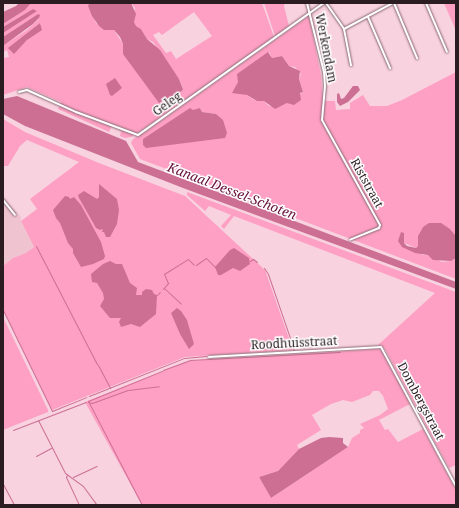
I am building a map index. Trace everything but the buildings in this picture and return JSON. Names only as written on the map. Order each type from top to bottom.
[{"type":"street","name":"Werkendam","points":[[307,3],[324,72],[325,86],[322,120]]},
{"type":"street","points":[[310,13],[325,3],[344,29],[351,65]]},
{"type":"street","points":[[344,29],[393,3],[417,58]]},
{"type":"street","points":[[426,3],[447,52]]},
{"type":"street","name":"Geleg","points":[[19,92],[27,90],[76,112],[138,135],[310,13]]},
{"type":"street","points":[[368,17],[390,68]]},
{"type":"street","name":"Riststraat","points":[[322,120],[380,225],[379,228],[350,240]]},
{"type":"street","points":[[3,200],[15,215]]},
{"type":"street","name":"Roodhuisstraat","points":[[209,357],[379,347]]},
{"type":"street","name":"Dombergstraat","points":[[379,347],[383,349],[456,486]]},
{"type":"shaded area","points":[[19,3],[31,3],[25,10],[3,24],[3,12]]},
{"type":"shaded area","points":[[31,3],[89,3],[88,6],[96,23],[102,28],[114,30],[123,44],[123,50],[164,102],[182,91],[183,88],[179,79],[153,42],[147,39],[141,29],[136,26],[134,22],[135,8],[131,3],[262,3],[274,37],[148,126],[131,137],[125,138],[120,136],[121,131],[112,126],[109,132],[58,109],[61,102],[27,87],[3,95],[3,58],[9,57],[7,50],[3,52],[3,46],[27,30],[39,19],[38,14],[3,37],[4,32],[36,11],[33,9],[3,27],[3,24],[25,10]],"holes":[[[194,12],[212,36],[176,59],[171,51],[166,53],[153,35],[159,32],[162,35]],[[40,23],[41,27],[25,42],[9,48]]]},
{"type":"shaded area","points":[[89,3],[131,3],[136,14],[134,22],[136,26],[141,29],[147,39],[160,50],[179,79],[183,89],[182,91],[159,103],[123,54],[123,44],[120,37],[114,30],[104,30],[99,26],[92,16],[88,6]]},
{"type":"shaded area","points":[[264,3],[285,3],[284,6],[289,26],[275,36]]},
{"type":"shaded area","points":[[444,3],[456,3],[456,31]]},
{"type":"shaded area","points":[[33,9],[37,11],[3,33],[3,27]]},
{"type":"shaded area","points":[[38,14],[40,15],[39,18],[33,24],[3,46],[3,37]]},
{"type":"shaded area","points":[[309,16],[321,75],[323,101],[335,101],[336,110],[350,109],[350,103],[363,95],[370,106],[387,106],[402,100],[456,72],[456,236],[450,229],[423,227],[418,236],[418,246],[416,248],[404,243],[404,233],[398,241],[423,255],[428,255],[442,262],[451,261],[456,258],[456,279],[140,159],[131,143],[133,139],[148,130]],"holes":[[[269,52],[272,58],[282,56],[289,66],[295,67],[301,74],[299,79],[303,92],[280,106],[269,106],[264,101],[254,100],[247,95],[234,92],[238,82],[238,76]],[[200,108],[202,112],[216,114],[143,145],[143,139]]]},
{"type":"shaded area","points":[[40,23],[42,30],[27,40],[14,54],[8,48]]},
{"type":"shaded area","points":[[268,52],[272,58],[282,56],[289,66],[300,71],[299,79],[303,92],[300,93],[301,100],[294,105],[287,103],[275,109],[264,101],[257,101],[247,95],[232,93],[238,82],[237,74]]},
{"type":"shaded area","points":[[115,78],[122,88],[112,96],[110,95],[106,84]]},
{"type":"shaded area","points":[[353,86],[358,86],[360,90],[348,102],[340,106],[337,102],[337,94],[339,93],[341,99],[344,98]]},
{"type":"shaded area","points":[[17,96],[126,141],[138,162],[456,282],[456,289],[183,188],[25,126],[3,114],[3,99]]},
{"type":"shaded area","points":[[190,108],[193,110],[200,108],[202,112],[216,114],[223,120],[227,133],[225,138],[146,148],[143,145],[143,139]]},
{"type":"shaded area","points":[[3,119],[25,132],[99,163],[185,196],[265,270],[293,350],[185,357],[52,410],[3,309],[3,266],[13,258],[26,253],[34,247],[21,221],[37,209],[30,199],[79,162],[27,140],[20,146],[8,166],[3,166]]},
{"type":"shaded area","points":[[99,184],[117,199],[119,210],[117,224],[110,237],[106,237],[104,232],[102,232],[103,229],[100,230],[96,228],[78,195],[84,191],[97,199],[99,197]]},
{"type":"shaded area","points":[[187,192],[456,292],[456,465],[449,468],[385,349],[378,345],[435,293],[234,216],[224,229],[221,226],[231,215],[209,206],[205,211],[187,195]]},
{"type":"shaded area","points":[[65,196],[69,197],[70,199],[74,197],[81,205],[101,242],[105,256],[104,259],[81,267],[53,210]]},
{"type":"shaded area","points":[[3,198],[21,217],[21,221],[34,247],[26,253],[13,258],[3,266]]},
{"type":"shaded area","points":[[429,223],[441,223],[450,229],[456,236],[456,258],[451,261],[433,260],[428,255],[415,253],[402,247],[398,241],[401,232],[404,233],[404,243],[407,246],[416,248],[418,246],[418,236],[423,227]]},
{"type":"shaded area","points":[[234,248],[249,258],[250,264],[240,271],[233,268],[221,275],[218,275],[215,267],[230,250]]},
{"type":"shaded area","points":[[110,261],[116,264],[122,264],[130,283],[137,288],[136,295],[142,295],[142,292],[146,289],[152,290],[154,294],[157,295],[156,314],[140,327],[131,324],[121,327],[119,322],[121,318],[110,318],[100,306],[104,299],[103,293],[97,283],[92,282],[91,274],[103,264]]},
{"type":"shaded area","points":[[177,308],[187,320],[194,344],[189,349],[180,334],[171,313]]},
{"type":"shaded area","points":[[3,317],[48,412],[3,430]]},
{"type":"shaded area","points":[[378,349],[382,351],[410,404],[379,420],[385,430],[388,429],[398,442],[423,429],[456,490],[456,505],[142,505],[85,402],[188,361]],"holes":[[[373,391],[379,391],[383,396],[388,409],[380,415],[360,424],[364,428],[360,430],[360,433],[352,438],[348,447],[271,498],[259,477],[278,471],[299,449],[297,445],[321,430],[312,415],[331,404],[343,400],[352,402],[370,395]]]},
{"type":"shaded area","points":[[321,438],[343,438],[343,443],[348,447],[271,498],[259,477],[278,471],[299,449]]},
{"type":"waterway","points":[[36,246],[97,364]]},
{"type":"waterway","points":[[196,265],[206,258],[216,268]]},
{"type":"waterway","points":[[163,289],[168,283],[164,274],[188,259],[194,265]]},
{"type":"waterway","points":[[250,261],[253,259],[257,262]]},
{"type":"waterway","points":[[264,268],[268,274],[290,338]]},
{"type":"waterway","points":[[164,288],[181,304]]},
{"type":"waterway","points":[[157,295],[160,292]]},
{"type":"waterway","points":[[3,310],[52,411],[86,397]]},
{"type":"waterway","points":[[226,355],[294,351],[291,340]]},
{"type":"waterway","points":[[163,370],[190,360],[340,352]]},
{"type":"waterway","points":[[89,396],[184,358],[206,356]]},
{"type":"waterway","points":[[98,365],[110,388]]},
{"type":"waterway","points":[[142,505],[88,401],[162,371]]},
{"type":"waterway","points":[[88,402],[92,403],[128,390],[159,386]]},
{"type":"waterway","points":[[13,430],[86,402]]},
{"type":"waterway","points":[[38,420],[65,473],[83,486],[97,505]]},
{"type":"waterway","points":[[36,456],[51,448]]},
{"type":"waterway","points":[[73,477],[97,466]]},
{"type":"waterway","points":[[67,475],[66,477],[79,505]]},
{"type":"waterway","points":[[3,484],[14,505]]},
{"type":"water label","name":"Kanaal Dessel-Schoten","points":[[232,191]]}]
